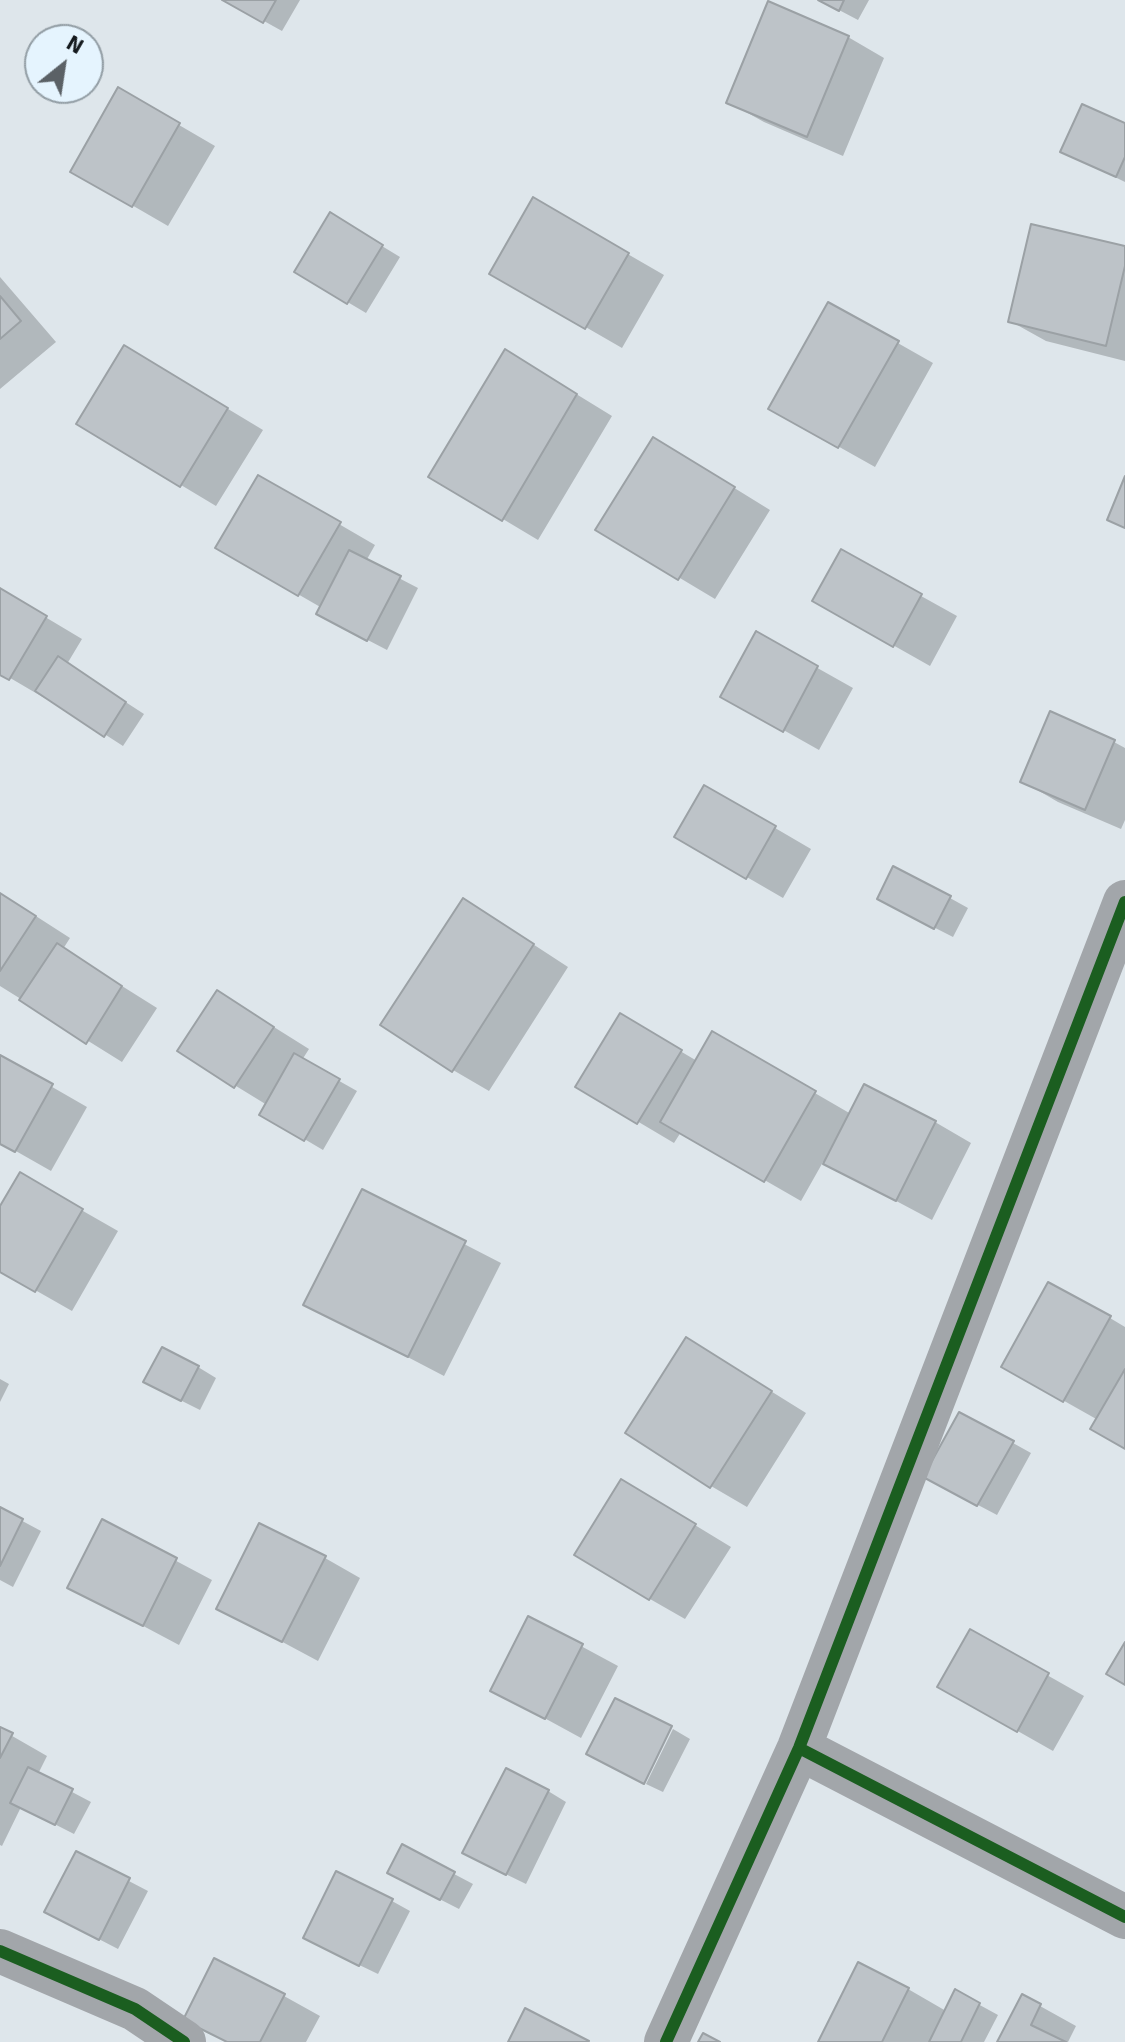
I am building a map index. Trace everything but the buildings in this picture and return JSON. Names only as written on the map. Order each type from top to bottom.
[{"type":"street","points":[[666,2042],[799,1748],[1125,902]]},
{"type":"street","points":[[799,1748],[1125,1917]]},
{"type":"street","points":[[0,1951],[135,2009],[184,2042]]},
{"type":"cycle path","points":[[666,2042],[799,1748],[1125,902]]},
{"type":"cycle path","points":[[799,1748],[1125,1917]]},
{"type":"cycle path","points":[[0,1951],[135,2009],[184,2042]]}]
